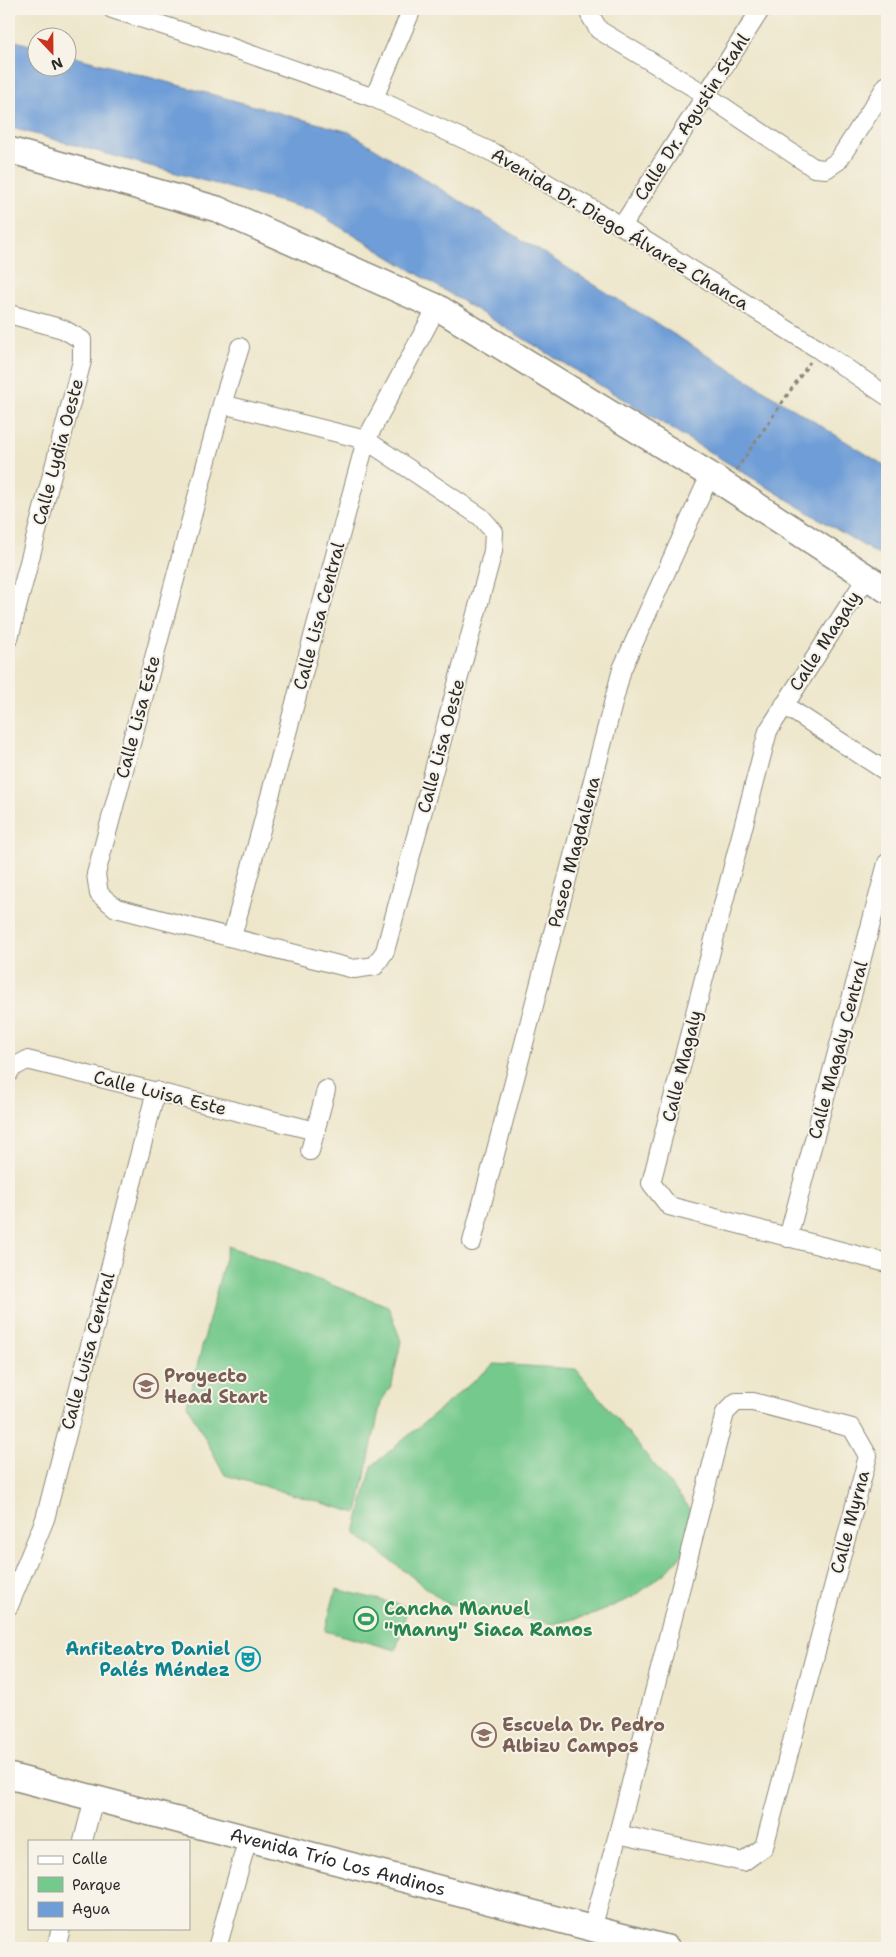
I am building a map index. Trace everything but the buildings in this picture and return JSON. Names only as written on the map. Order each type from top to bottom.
[{"type":"street","name":"Avenida Dr. Diego Álvarez Chanca","points":[[112,9],[221,44],[374,98],[496,154],[622,226],[886,392]]},
{"type":"street","points":[[374,98],[412,9]]},
{"type":"street","points":[[591,9],[590,15],[599,30],[706,95],[814,168],[826,169],[838,161],[887,85]]},
{"type":"street","name":"Calle Dr. Agustin Stahl","points":[[622,226],[762,9]]},
{"type":"street","points":[[9,150],[218,209],[438,307],[722,474],[877,583]]},
{"type":"street","name":"Calle Lisa Central","points":[[232,937],[366,440],[438,307]]},
{"type":"street","name":"Calle Lydia Oeste","points":[[9,314],[63,329],[82,340],[82,361],[9,638]]},
{"type":"street","name":"Calle Lisa Este","points":[[232,937],[116,908],[99,894],[96,874],[222,404],[240,347]]},
{"type":"street","points":[[222,404],[366,440]]},
{"type":"street","name":"Calle Lisa Oeste","points":[[232,937],[354,969],[375,966],[385,951],[493,551],[494,532],[480,517],[366,440]]},
{"type":"street","name":"Paseo Magdalena","points":[[472,1242],[622,669],[722,474]]},
{"type":"street","name":"Calle Magaly","points":[[877,583],[784,705],[768,731],[651,1184],[669,1206],[887,1263]]},
{"type":"street","name":"Calle Magaly","points":[[784,705],[887,772]]},
{"type":"street","name":"Calle Magaly Central","points":[[788,1238],[887,863]]},
{"type":"street","name":"Calle Luisa Este","points":[[9,1073],[10,1069],[26,1060],[316,1131]]},
{"type":"street","points":[[310,1151],[326,1090]]},
{"type":"street","name":"Calle Luisa Central","points":[[9,1606],[45,1519],[156,1091]]},
{"type":"street","name":"Calle Myrna","points":[[592,1928],[618,1834],[724,1413],[736,1402],[753,1402],[852,1428],[868,1456],[764,1847],[743,1862],[618,1834]]},
{"type":"street","name":"Avenida Trío Los Andinos","points":[[9,1776],[667,1948]]},
{"type":"street","points":[[84,1840],[94,1798]]},
{"type":"street","points":[[217,1948],[248,1838]]},
{"type":"street","points":[[56,1948],[60,1930]]},
{"type":"path","points":[[722,474],[799,377]]},
{"type":"green space","points":[[228,1246],[388,1306],[401,1341],[392,1384],[381,1402],[357,1513],[225,1475],[187,1405]]},
{"type":"green space","points":[[494,1364],[576,1369],[692,1511],[684,1552],[666,1572],[635,1596],[595,1614],[553,1624],[446,1603],[355,1533],[372,1466]]},
{"type":"green space","name":"Cancha Manuel \"Manny\" Siaca Ramos","points":[[336,1589],[408,1607],[396,1650],[325,1631]]},
{"type":"water","points":[[9,39],[28,44],[28,78],[78,78],[78,58],[349,132],[887,467],[887,560],[314,211],[9,127]]},
{"type":"place","name":"Proyecto Head Start","points":[[146,1386]]},
{"type":"place","name":"Cancha Manuel \"Manny\" Siaca Ramos","points":[[366,1619]]},
{"type":"place","name":"Anfiteatro Daniel Palés Méndez","points":[[248,1659]]},
{"type":"place","name":"Escuela Dr. Pedro Albizu Campos","points":[[484,1735]]}]
